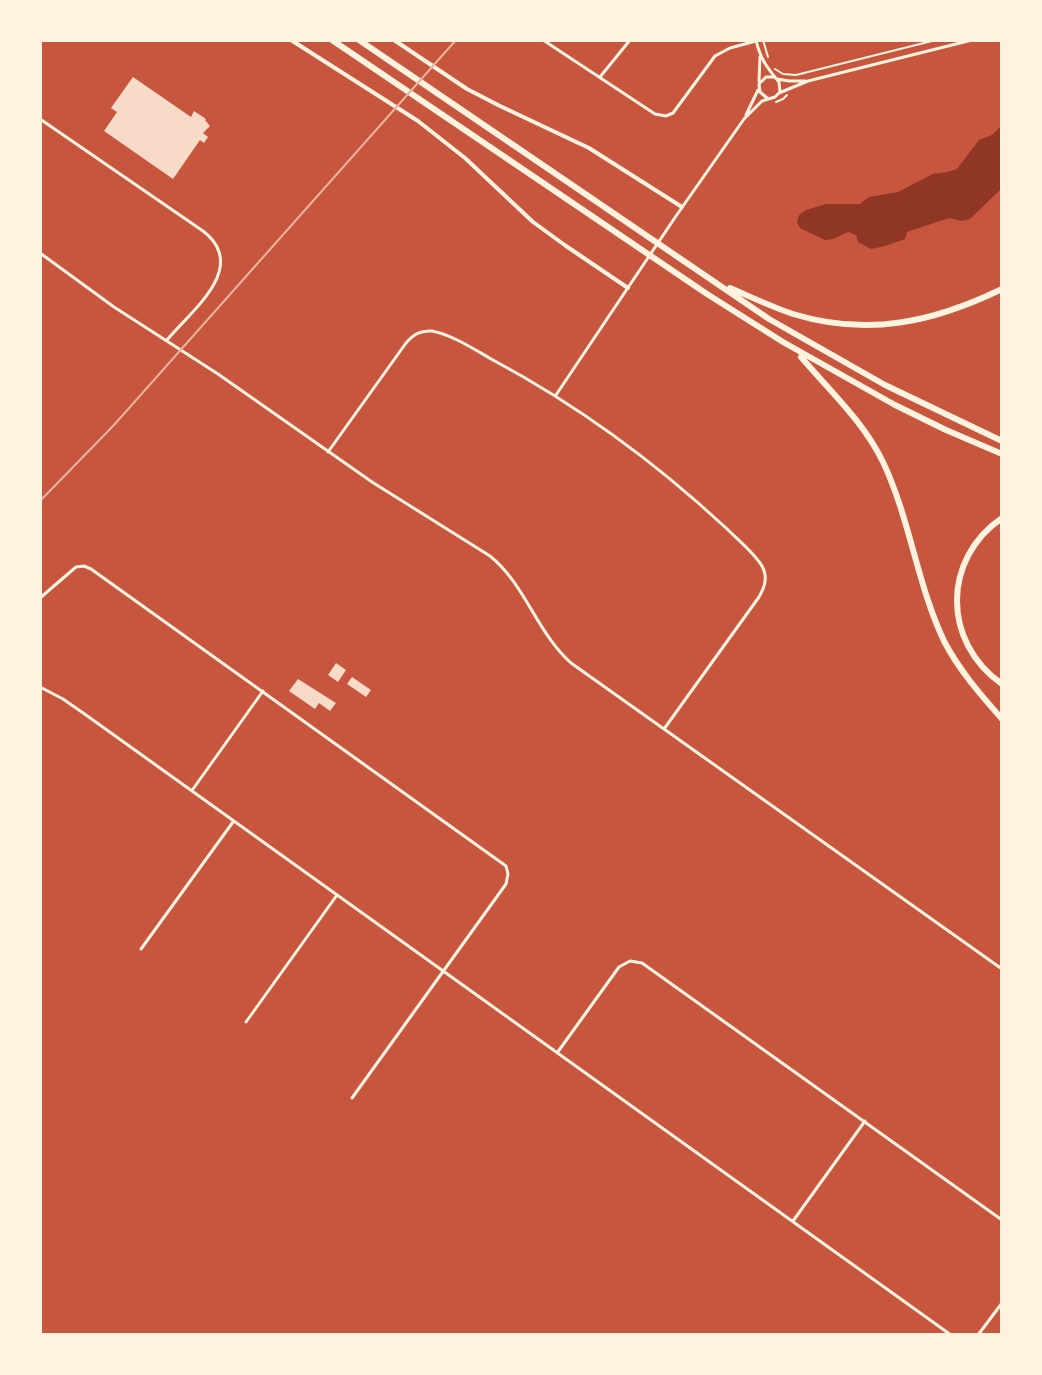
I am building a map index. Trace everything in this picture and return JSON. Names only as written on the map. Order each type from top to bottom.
[{"type":"highway","points":[[330,40],[707,294],[797,351],[905,410],[1002,454]]},
{"type":"highway","points":[[359,40],[769,319],[921,404],[1002,441]]},
{"type":"highway","points":[[720,284],[794,314],[834,323],[865,325],[895,324],[934,317],[1002,289]]},
{"type":"highway","points":[[797,351],[846,406],[879,454],[894,488],[943,638],[965,676],[1002,719]]},
{"type":"highway","points":[[1002,518],[985,531],[969,554],[960,576],[957,605],[961,628],[972,652],[982,667],[1002,684]]},
{"type":"street","points":[[291,40],[418,121],[465,158],[533,222],[628,288]]},
{"type":"street","points":[[394,40],[467,89],[581,144],[682,207]]},
{"type":"street","points":[[543,40],[655,114],[666,116],[676,110],[715,56],[756,40],[760,57],[759,86],[767,98]]},
{"type":"street","points":[[600,77],[630,40]]},
{"type":"street","points":[[556,395],[682,207],[744,119],[760,103],[808,81],[972,40]]},
{"type":"street","points":[[760,57],[780,85],[779,93]]},
{"type":"street","points":[[744,119],[766,77],[808,81]]},
{"type":"street","points":[[40,119],[203,231],[216,245],[221,265],[217,281],[167,341]]},
{"type":"street","points":[[40,253],[385,491],[490,556],[505,570],[564,657],[1002,969]]},
{"type":"street","points":[[328,452],[406,343],[420,332],[434,332],[459,342],[556,395],[613,434],[679,486],[761,564],[765,586],[664,729]]},
{"type":"street","points":[[40,598],[76,567],[88,567],[506,866],[506,884],[352,1098]]},
{"type":"street","points":[[40,687],[69,703],[192,790],[951,1335]]},
{"type":"street","points":[[192,790],[263,691]]},
{"type":"street","points":[[141,949],[233,821]]},
{"type":"street","points":[[246,1022],[337,895]]},
{"type":"street","points":[[557,1053],[619,967],[626,962],[638,961],[1002,1220]]},
{"type":"street","points":[[793,1221],[865,1121]]},
{"type":"street","points":[[978,1335],[1002,1303]]},
{"type":"path","points":[[763,40],[770,62],[779,72],[789,75],[936,40]]},
{"type":"shaded area","points":[[1002,125],[1002,188],[970,219],[949,218],[907,232],[905,239],[871,249],[848,232],[825,240],[800,228],[797,222],[799,215],[806,210],[826,204],[860,204],[869,197],[898,192],[933,174],[957,169],[979,140],[992,135]]},
{"type":"building","points":[[133,77],[191,117],[194,111],[210,126],[203,133],[208,137],[204,143],[200,140],[173,179],[104,131],[117,112],[111,108]]},
{"type":"building","points":[[336,663],[346,670],[338,682],[328,675]]},
{"type":"building","points":[[352,677],[371,690],[366,697],[347,684]]},
{"type":"building","points":[[298,679],[336,703],[330,711],[319,703],[315,709],[289,691]]},
{"type":"railway","points":[[40,501],[114,425],[456,40]]}]
